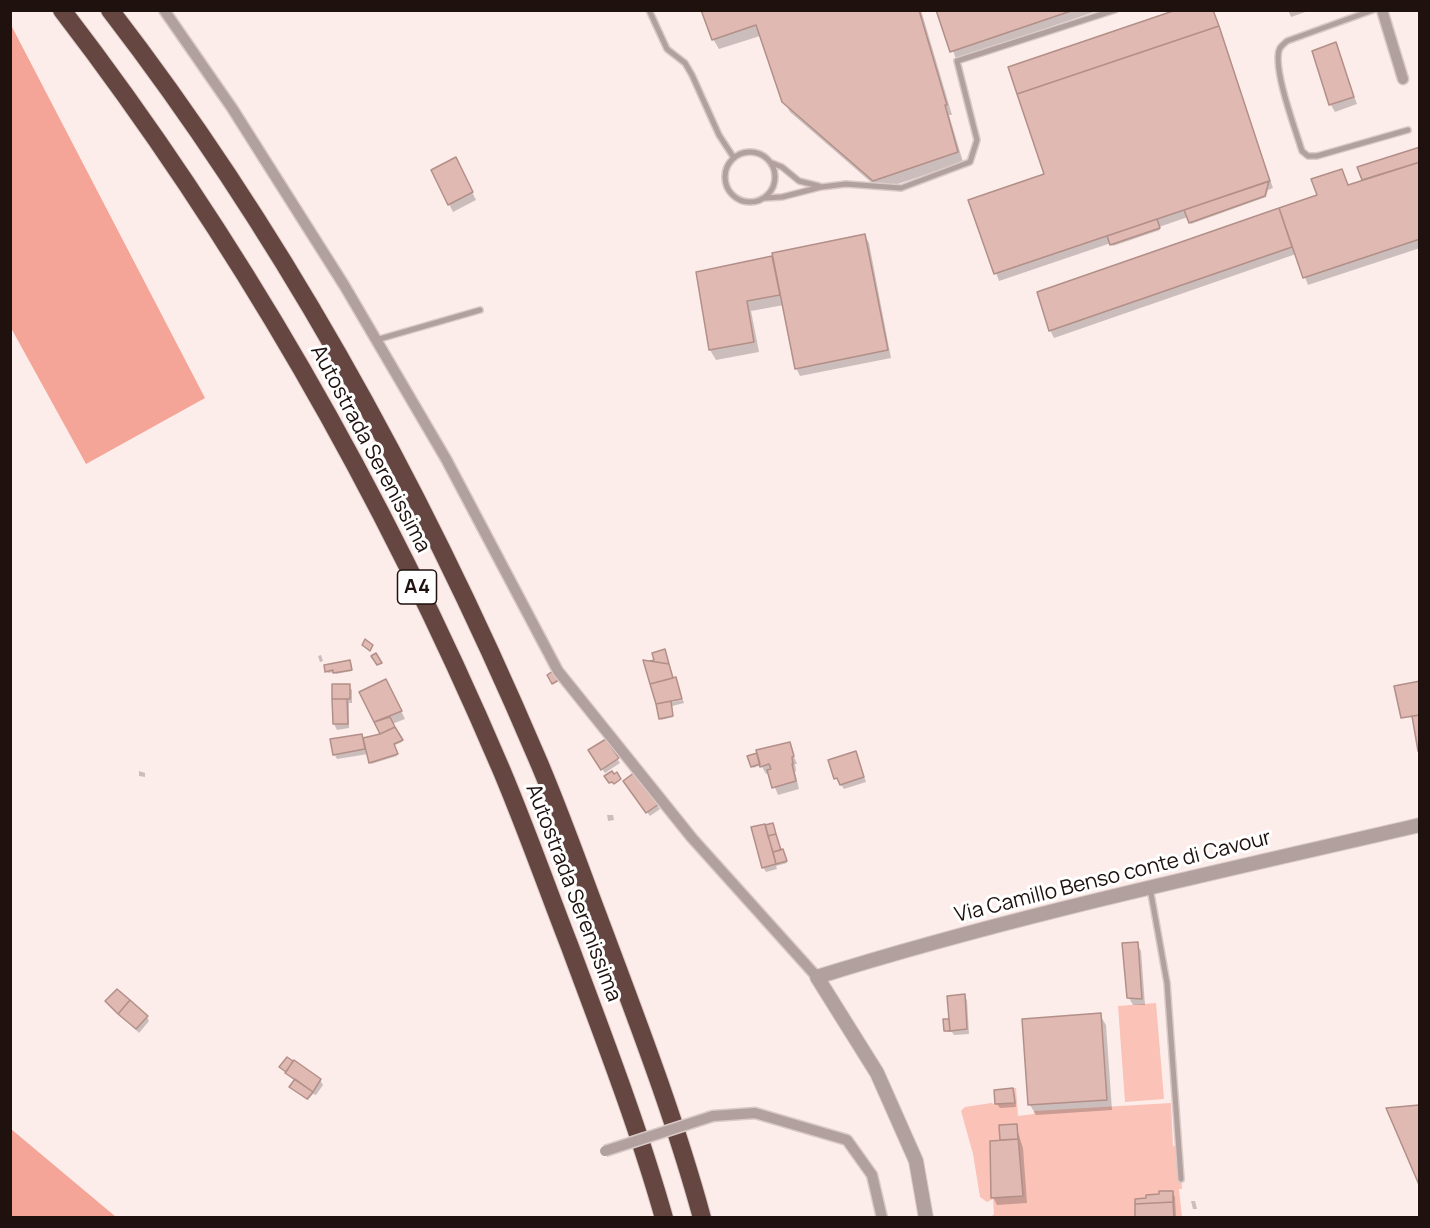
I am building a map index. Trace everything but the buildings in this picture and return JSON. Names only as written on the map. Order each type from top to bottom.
[{"type":"highway","name":"Autostrada Serenissima","points":[[62,10],[147,124],[246,273],[342,438],[422,596],[498,761],[536,858],[601,1032],[664,1218]]},
{"type":"highway","name":"Autostrada Serenissima","points":[[110,10],[234,186],[330,341],[377,424],[461,590],[538,760],[570,843],[648,1052],[702,1218]]},
{"type":"street","points":[[164,10],[232,108],[344,285],[446,459],[558,671],[692,838],[817,977],[877,1073],[886,1092],[916,1161],[926,1218]]},
{"type":"street","points":[[1382,10],[1403,80]]},
{"type":"street","name":"Via Camillo Benso conte di Cavour","points":[[817,977],[883,957],[1150,887],[1419,825]]},
{"type":"street","points":[[605,1151],[713,1116],[755,1113],[847,1140],[872,1175],[882,1218]]},
{"type":"lane","points":[[649,10],[667,49],[685,63],[693,75],[720,135],[734,158]]},
{"type":"lane","points":[[765,198],[773,188],[775,181],[771,162],[766,157],[753,152],[740,154],[729,163],[725,178],[730,192],[742,201],[758,201],[846,184],[901,188],[970,162],[977,140],[957,61],[1115,10]]},
{"type":"lane","points":[[1373,10],[1287,41],[1280,49],[1278,61],[1284,93],[1302,151],[1308,156],[1317,156],[1408,130]]},
{"type":"lane","points":[[771,162],[782,166],[799,181],[821,187]]},
{"type":"lane","points":[[376,340],[480,310]]},
{"type":"lane","points":[[1150,887],[1167,983],[1181,1179]]},
{"type":"shaded area","points":[[11,25],[205,398],[86,464],[11,328]]},
{"type":"shaded area","points":[[1156,1003],[1164,1099],[1125,1102],[1118,1006]]},
{"type":"shaded area","points":[[1016,1088],[1018,1116],[1034,1114],[1034,1111],[1171,1103],[1173,1146],[1179,1146],[1182,1189],[1179,1189],[1182,1217],[991,1217],[994,1214],[993,1199],[987,1202],[980,1197],[973,1154],[961,1111],[965,1107],[995,1104],[994,1090]]},
{"type":"shaded area","points":[[11,1129],[116,1217],[11,1217]]}]
